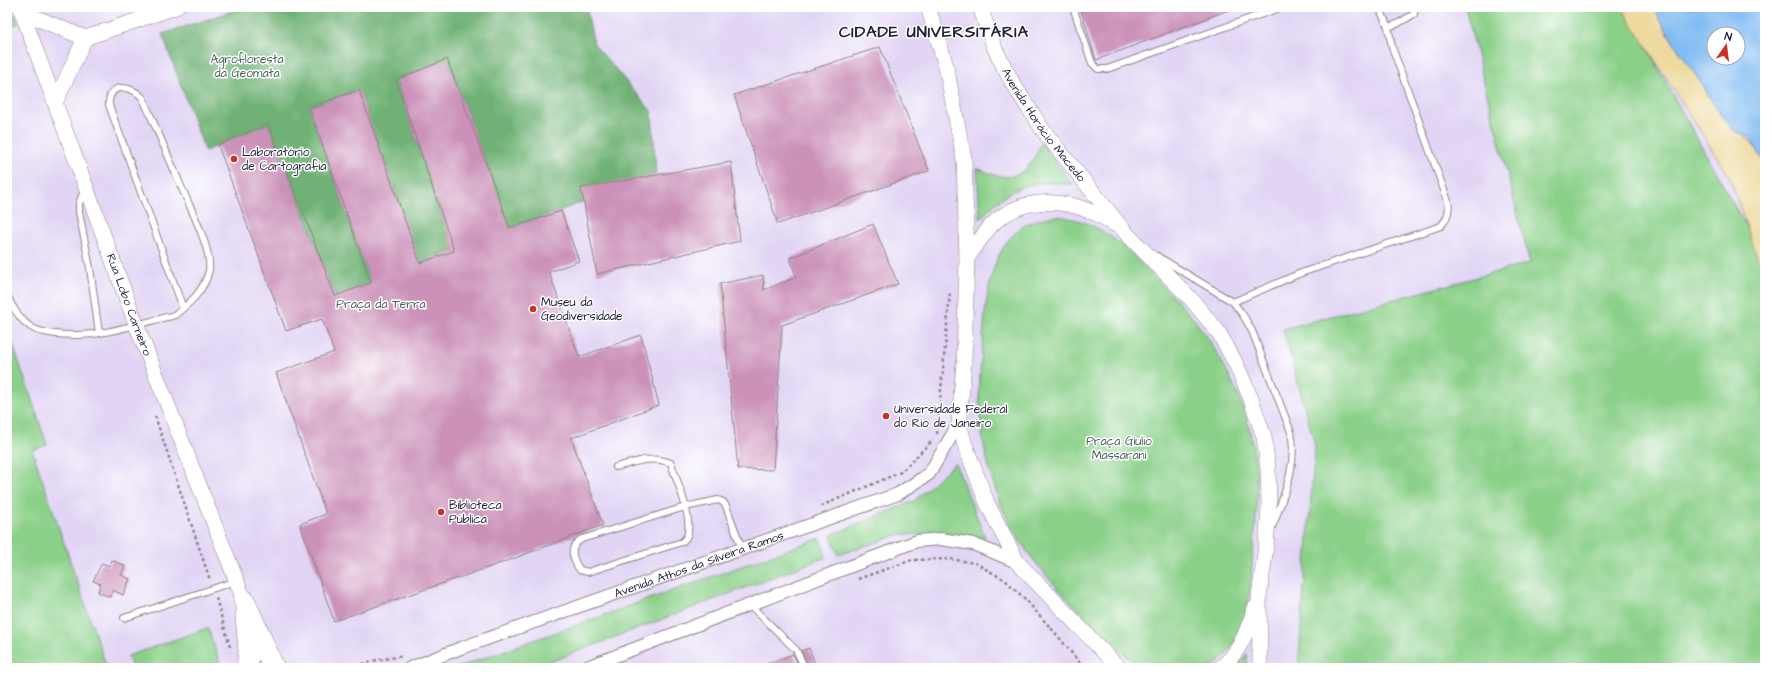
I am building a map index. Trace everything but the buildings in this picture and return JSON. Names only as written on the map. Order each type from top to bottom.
[{"type":"highway","points":[[244,600],[249,652],[247,668]]},
{"type":"highway","points":[[244,600],[274,668]]},
{"type":"street","points":[[21,10],[84,38],[176,7]]},
{"type":"street","points":[[928,7],[946,66],[964,159],[967,258],[964,362],[959,423],[964,442],[987,503],[1017,562],[1120,666]]},
{"type":"street","name":"Avenida Horácio Macedo","points":[[980,7],[995,49],[1013,84],[1045,133],[1126,233]]},
{"type":"street","name":"Rua Lobo Carneiro","points":[[21,10],[136,324],[244,600]]},
{"type":"street","points":[[55,104],[84,38]]},
{"type":"street","points":[[967,258],[997,220],[1011,210],[1036,203],[1059,202],[1084,209],[1100,215],[1126,233],[1192,300],[1219,333],[1236,364],[1252,399],[1264,437],[1268,469],[1269,507],[1266,546],[1258,597],[1245,638],[1229,661],[1220,668]]},
{"type":"street","name":"Avenida Athos da Silveira Ramos","points":[[410,668],[461,648],[898,494],[916,484],[929,474],[959,423]]},
{"type":"street","points":[[584,668],[751,606],[916,541],[941,539],[973,544],[1017,562]]},
{"type":"street","points":[[1258,597],[1260,668]]},
{"type":"lane","points":[[1073,7],[1092,63],[1098,69],[1107,69],[1282,7]]},
{"type":"lane","points":[[1233,302],[1301,273],[1441,226],[1445,221],[1449,207],[1448,201],[1392,47],[1388,27],[1379,7]]},
{"type":"lane","points":[[1388,27],[1397,24],[1414,14],[1415,7]]},
{"type":"lane","points":[[7,295],[20,317],[28,326],[39,331],[54,334],[99,333],[175,315],[192,301],[204,285],[209,269],[207,251],[143,98],[137,91],[122,88],[115,90],[109,100],[112,114],[183,308]]},
{"type":"lane","points":[[86,185],[79,204],[79,212],[90,268],[99,333]]},
{"type":"lane","points":[[1139,245],[1233,302],[1243,315],[1252,331],[1291,432],[1293,443],[1293,453],[1288,484],[1266,546]]},
{"type":"lane","points":[[616,467],[651,458],[662,459],[671,463],[686,507],[688,532],[686,538],[682,542],[588,572],[580,570],[577,565],[573,547],[576,542],[686,507],[718,500],[723,502],[742,549]]},
{"type":"lane","points":[[124,618],[237,580]]},
{"type":"lane","points":[[751,606],[796,650],[805,668]]},
{"type":"path","points":[[821,521],[818,507],[901,472],[937,436],[950,291]]},
{"type":"path","points":[[154,413],[178,480],[213,588],[231,651]]},
{"type":"path","points":[[855,580],[912,560],[950,559],[975,563],[1005,580],[1024,598],[1084,668]]},
{"type":"shaded area","name":"Universidade Federal do Rio de Janeiro","points":[[7,7],[1653,7],[1733,130],[1750,137],[1765,164],[1765,668],[7,668]]},
{"type":"green space","points":[[7,7],[12,7],[18,24],[7,27]]},
{"type":"green space","name":"Agrofloresta da Geomata","points":[[245,7],[586,7],[594,44],[652,112],[656,173],[549,215],[510,228],[447,59],[396,80],[454,251],[420,263],[359,90],[309,107],[371,283],[335,296],[268,124],[205,151],[162,34]]},
{"type":"green space","points":[[1465,7],[1624,7],[1765,261],[1765,668],[1298,668],[1315,445],[1283,329],[1530,263]]},
{"type":"green space","points":[[1041,143],[1073,185],[1044,183],[1021,187],[1001,199],[980,219],[977,168],[1000,176],[1009,177],[1017,175],[1030,164]]},
{"type":"green space","name":"Praça Giulio Massarani","points":[[1056,216],[1086,223],[1110,236],[1132,254],[1181,305],[1195,320],[1214,347],[1237,392],[1245,415],[1254,453],[1257,484],[1256,520],[1249,595],[1242,625],[1231,648],[1220,661],[1207,668],[1148,668],[1140,665],[1123,653],[1106,638],[1037,565],[1008,521],[997,494],[985,449],[979,406],[984,321],[992,273],[1005,245],[1018,230],[1033,221]]},
{"type":"green space","points":[[7,327],[47,445],[32,450],[107,668],[7,668]]},
{"type":"green space","points":[[955,463],[985,537],[901,534],[838,555],[831,535],[914,501]]},
{"type":"green space","points":[[820,538],[826,557],[534,668],[456,668]]},
{"type":"green space","points":[[208,628],[222,668],[132,668],[128,656]]},
{"type":"green space","points":[[1247,654],[1247,668],[1235,668]]},
{"type":"sand","points":[[1621,7],[1657,7],[1705,89],[1765,159],[1765,279],[1729,176]]},
{"type":"water","points":[[1653,7],[1765,7],[1765,164],[1750,137],[1733,130],[1720,114],[1673,42]]},
{"type":"place","name":"Laboratório de Cartografia","points":[[234,159]]},
{"type":"place","name":"Museu da Geodiversidade","points":[[533,309]]},
{"type":"place","name":"Universidade Federal do Rio de Janeiro","points":[[886,416]]},
{"type":"place","name":"Biblioteca Pública","points":[[441,512]]},
{"type":"district","name":"CIDADE UNIVERSITÁRIA","points":[[934,32]]},
{"type":"park label","name":"Praça da Terra","points":[[381,304]]}]
